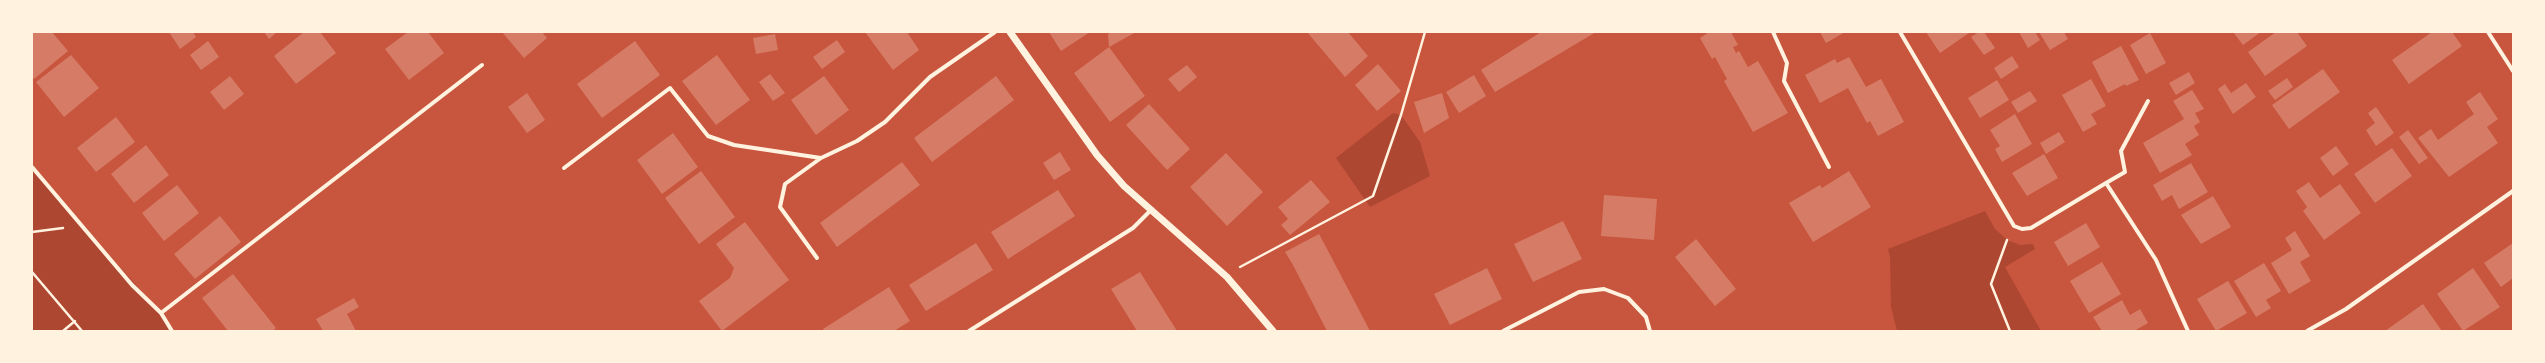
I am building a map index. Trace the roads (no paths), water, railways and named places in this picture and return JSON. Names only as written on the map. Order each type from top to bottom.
[{"type":"street","points":[[817,258],[780,207],[785,184],[821,158],[857,141],[885,122],[930,77],[995,32]]},
{"type":"street","points":[[1010,32],[1097,155],[1124,186],[1152,209],[1227,277],[1274,331]]},
{"type":"street","points":[[1773,32],[1787,63],[1784,81],[1830,167]]},
{"type":"street","points":[[1900,32],[2014,226],[2022,229],[2031,228],[2125,172],[2121,151],[2148,101]]},
{"type":"street","points":[[2488,32],[2513,71]]},
{"type":"street","points":[[161,313],[482,65]]},
{"type":"street","points":[[564,168],[670,88],[708,136],[734,145],[821,158]]},
{"type":"street","points":[[32,167],[132,284],[161,313],[172,331]]},
{"type":"street","points":[[2106,183],[2156,260],[2188,331]]},
{"type":"street","points":[[2307,331],[2346,309],[2513,191]]},
{"type":"street","points":[[969,331],[1133,228],[1152,209]]},
{"type":"street","points":[[1504,331],[1579,292],[1604,289],[1628,298],[1646,317],[1650,331]]}]
